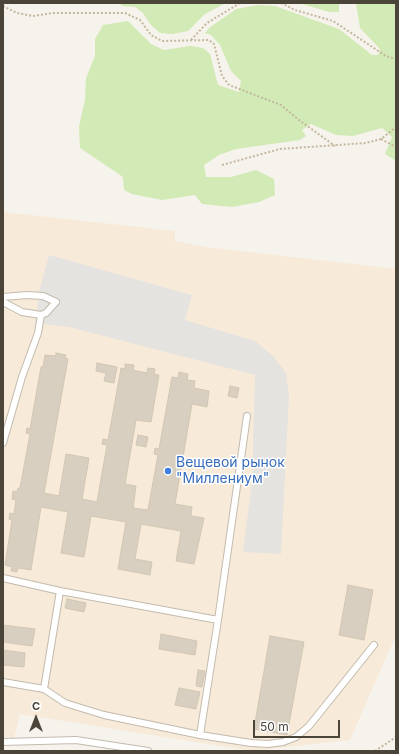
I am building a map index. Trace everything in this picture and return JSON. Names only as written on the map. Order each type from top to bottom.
[{"type":"lane","points":[[3,297],[27,295],[43,296],[56,302],[46,313],[41,315],[22,312],[3,302]]},
{"type":"lane","points":[[3,443],[20,384],[38,333],[41,315]]},
{"type":"lane","points":[[200,735],[247,416]]},
{"type":"lane","points":[[3,578],[218,620]]},
{"type":"lane","points":[[44,689],[60,590]]},
{"type":"lane","points":[[3,682],[44,689],[66,703],[81,709],[200,735],[251,743],[268,744],[283,742],[296,737],[309,726],[374,645]]},
{"type":"lane","points":[[3,742],[76,740],[148,751]]},
{"type":"path","points":[[191,40],[207,23],[240,3]]},
{"type":"path","points":[[281,3],[295,10],[333,21],[386,56],[396,59]]},
{"type":"path","points":[[3,6],[17,13],[33,16],[53,13],[125,13],[140,20],[151,35],[162,41],[209,40],[214,44],[222,76],[229,85],[281,105],[334,146]]},
{"type":"path","points":[[222,165],[280,149],[366,143],[381,139],[396,127]]},
{"type":"path","points":[[381,139],[396,146]]},
{"type":"path","points":[[376,751],[396,737]]},
{"type":"shaded area","name":"Вещевой рынок \"Миллениум\"","points":[[3,212],[175,231],[175,241],[206,247],[396,269],[396,635],[350,740],[252,751],[20,714],[14,738],[3,736]]},
{"type":"shaded area","points":[[49,255],[192,295],[185,320],[255,341],[273,356],[286,373],[289,397],[281,554],[243,552],[252,481],[255,375],[69,327],[35,323],[40,288]]},
{"type":"green space","points":[[118,3],[226,3],[205,14],[188,31],[173,34],[160,33],[150,24],[143,13],[135,7],[123,6]]},
{"type":"green space","points":[[299,3],[339,3],[339,12],[329,12]]},
{"type":"green space","points":[[356,3],[396,3],[396,161],[385,154],[392,137],[382,128],[353,136],[336,135],[311,124],[302,130],[306,136],[300,140],[236,149],[219,155],[204,165],[206,177],[231,177],[256,170],[274,179],[275,195],[259,202],[232,207],[202,204],[195,195],[162,200],[132,194],[124,190],[123,177],[80,148],[79,126],[85,100],[86,78],[95,56],[95,39],[103,25],[128,21],[151,44],[164,50],[190,46],[203,48],[210,54],[218,85],[239,92],[241,81],[231,71],[220,45],[211,35],[205,33],[209,28],[236,9],[258,5],[275,6],[339,29],[372,55],[378,55],[380,49],[360,28]]},
{"type":"building","name":"Вещевой рынок \"Миллениум\"","points":[[56,353],[66,355],[65,358],[68,359],[44,493],[59,496],[66,454],[89,458],[82,499],[97,502],[107,445],[102,444],[103,439],[108,440],[121,368],[125,369],[125,364],[134,365],[133,370],[147,373],[148,368],[155,369],[154,374],[159,375],[151,422],[136,420],[125,484],[136,486],[133,508],[148,510],[158,455],[154,454],[155,448],[159,449],[172,377],[178,378],[179,372],[188,374],[187,380],[195,381],[194,388],[209,391],[207,407],[192,404],[175,504],[192,507],[191,516],[204,518],[194,564],[176,561],[181,531],[141,524],[135,559],[152,562],[150,575],[118,569],[126,522],[91,516],[84,557],[61,553],[68,512],[41,507],[31,570],[18,568],[17,572],[11,571],[12,567],[5,565],[12,520],[9,519],[10,513],[14,514],[16,500],[12,499],[13,491],[17,492],[18,488],[20,488],[30,434],[26,433],[27,428],[30,429],[41,367],[43,367],[45,355],[56,356]]},
{"type":"building","points":[[97,363],[117,367],[114,383],[104,381],[106,373],[96,371]]},
{"type":"building","points":[[230,386],[239,388],[237,398],[228,396]]},
{"type":"building","points":[[138,435],[148,437],[146,447],[136,445]]},
{"type":"building","points":[[348,585],[373,590],[364,640],[339,635]]},
{"type":"building","points":[[67,599],[86,603],[84,612],[65,608]]},
{"type":"building","points":[[3,625],[35,629],[32,646],[3,642]]},
{"type":"building","points":[[161,634],[197,641],[195,655],[159,649]]},
{"type":"building","points":[[270,636],[304,642],[287,735],[254,729]]},
{"type":"building","points":[[3,650],[25,653],[24,667],[3,665]]},
{"type":"building","points":[[198,670],[205,671],[202,687],[196,686]]},
{"type":"building","points":[[179,688],[200,692],[196,709],[175,705]]},
{"type":"place","name":"Вещевой рынок \"Миллениум\"","points":[[168,471]]}]
